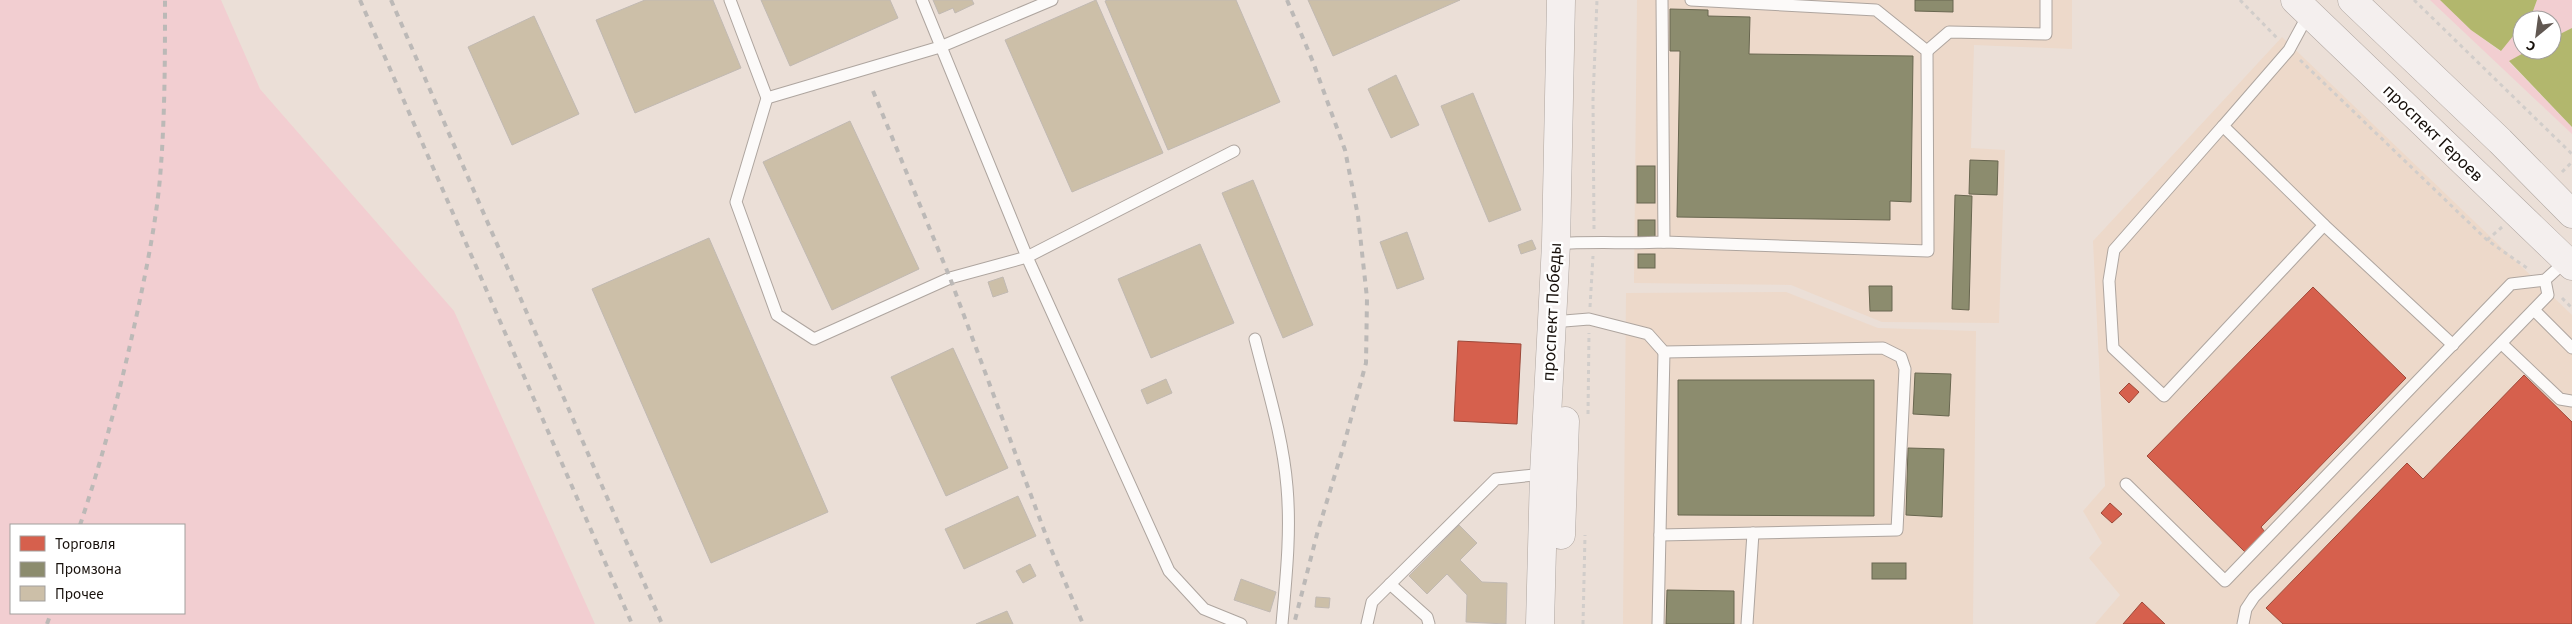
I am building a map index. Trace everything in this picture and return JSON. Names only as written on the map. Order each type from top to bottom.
[{"type":"main road","name":"проспект Победы","points":[[1561,0],[1565,243]]},
{"type":"main road","name":"проспект Победы","points":[[1540,624],[1544,474],[1560,321],[1578,0]]},
{"type":"main road","points":[[2352,0],[2500,140],[2572,214]]},
{"type":"main road","name":"проспект Героев","points":[[2302,7],[2569,263]]},
{"type":"main road","name":"проспект Победы","points":[[1558,624],[1560,321]]},
{"type":"lane","points":[[730,0],[767,98],[736,202],[777,315],[814,339],[950,278],[1027,257],[1234,151]]},
{"type":"lane","points":[[922,0],[1027,257],[1169,572],[1204,609],[1241,624]]},
{"type":"lane","points":[[767,98],[940,47],[1052,0]]},
{"type":"lane","points":[[1662,0],[1664,242]]},
{"type":"lane","points":[[1691,0],[1876,10],[1927,51]]},
{"type":"lane","points":[[1565,243],[1664,242],[1928,251],[1927,51],[1949,32],[2046,34],[2046,0]]},
{"type":"lane","points":[[2302,7],[2289,50],[2114,250],[2109,281],[2113,348],[2164,396],[2324,225]]},
{"type":"lane","points":[[2224,126],[2324,225],[2453,345]]},
{"type":"lane","points":[[2126,484],[2226,581],[2511,284],[2545,280],[2569,263]]},
{"type":"lane","points":[[2243,624],[2246,609],[2254,597],[2548,296],[2545,280]]},
{"type":"lane","points":[[2534,310],[2572,348]]},
{"type":"lane","points":[[1560,321],[1590,319],[1648,334],[1664,352],[1658,624]]},
{"type":"lane","points":[[1255,339],[1278,433],[1287,486],[1290,538],[1282,624]]},
{"type":"lane","points":[[2502,344],[2560,399],[2572,401]]},
{"type":"lane","points":[[1660,535],[1897,530],[1905,369],[1901,357],[1883,348],[1664,352]]},
{"type":"lane","points":[[1367,624],[1372,602],[1496,479],[1544,474]]},
{"type":"lane","points":[[1747,624],[1753,533]]},
{"type":"lane","points":[[1390,584],[1427,617],[1429,624]]},
{"type":"path","points":[[2240,0],[2289,50],[2486,240],[2545,280],[2572,308]]},
{"type":"path","points":[[2414,0],[2572,154]]},
{"type":"shaded area","points":[[0,0],[221,0],[260,89],[454,311],[595,624],[0,624]]},
{"type":"shaded area","points":[[1637,0],[2072,0],[2072,49],[1974,45],[1971,148],[2005,150],[1999,323],[1882,322],[1791,285],[1634,283]]},
{"type":"shaded area","points":[[2430,0],[2440,0],[2471,30],[2500,51],[2512,37],[2512,60],[2509,62],[2572,127],[2572,134]]},
{"type":"shaded area","points":[[2440,0],[2537,0],[2533,10],[2512,10],[2512,37],[2501,51],[2471,30]]},
{"type":"shaded area","points":[[2537,0],[2572,0],[2572,28],[2562,33],[2562,10],[2533,10]]},
{"type":"shaded area","points":[[2572,28],[2572,127],[2509,61],[2512,59],[2562,60],[2562,33]]},
{"type":"shaded area","points":[[2282,37],[2572,315],[2572,624],[2095,624],[2120,595],[2089,558],[2102,543],[2083,511],[2105,486],[2093,241]]},
{"type":"shaded area","points":[[1786,292],[1878,328],[1976,331],[1973,624],[1623,624],[1626,293]]},
{"type":"building: Торговля","points":[[2313,287],[2406,378],[2261,527],[2265,532],[2245,552],[2147,456]]},
{"type":"building: Торговля","points":[[1458,341],[1521,344],[1517,424],[1454,421]]},
{"type":"building: Торговля","points":[[2524,375],[2572,422],[2572,624],[2283,624],[2266,608],[2407,463],[2423,479]]},
{"type":"building: Торговля","points":[[2129,383],[2139,392],[2129,403],[2119,393]]},
{"type":"building: Торговля","points":[[2110,503],[2122,514],[2112,523],[2101,513]]},
{"type":"building: Торговля","points":[[2142,602],[2165,624],[2123,624]]},
{"type":"building: Промзона","points":[[1915,0],[1953,0],[1953,12],[1915,11]]},
{"type":"building: Промзона","points":[[1670,9],[1708,10],[1708,16],[1750,17],[1749,54],[1913,56],[1911,202],[1890,201],[1890,220],[1677,217],[1680,51],[1670,51]]},
{"type":"building: Промзона","points":[[1970,160],[1998,161],[1997,195],[1969,194]]},
{"type":"building: Промзона","points":[[1637,166],[1655,166],[1655,203],[1637,203]]},
{"type":"building: Промзона","points":[[1955,195],[1972,196],[1969,310],[1952,309]]},
{"type":"building: Промзона","points":[[1638,220],[1655,220],[1655,237],[1638,237]]},
{"type":"building: Промзона","points":[[1638,254],[1655,254],[1655,268],[1638,268]]},
{"type":"building: Промзона","points":[[1869,286],[1892,286],[1892,311],[1870,311]]},
{"type":"building: Промзона","points":[[1915,373],[1951,374],[1949,416],[1913,414]]},
{"type":"building: Промзона","points":[[1678,380],[1874,380],[1874,516],[1678,515]]},
{"type":"building: Промзона","points":[[1908,448],[1944,449],[1942,517],[1906,515]]},
{"type":"building: Промзона","points":[[1872,563],[1906,563],[1906,579],[1872,579]]},
{"type":"building: Промзона","points":[[1667,590],[1734,591],[1734,624],[1666,624]]},
{"type":"building: Прочее","points":[[645,0],[713,0],[741,68],[635,113],[596,20]]},
{"type":"building: Прочее","points":[[761,0],[890,0],[898,18],[790,66]]},
{"type":"building: Прочее","points":[[933,0],[972,0],[974,4],[955,13],[953,8],[939,14]]},
{"type":"building: Прочее","points":[[1096,0],[1163,153],[1072,192],[1005,40]]},
{"type":"building: Прочее","points":[[1236,0],[1280,102],[1168,150],[1105,1]]},
{"type":"building: Прочее","points":[[1308,0],[1460,0],[1333,56]]},
{"type":"building: Прочее","points":[[534,16],[579,114],[512,145],[468,47]]},
{"type":"building: Прочее","points":[[1396,75],[1419,125],[1391,138],[1368,89]]},
{"type":"building: Прочее","points":[[1473,93],[1521,210],[1489,222],[1441,106]]},
{"type":"building: Прочее","points":[[850,121],[919,269],[832,310],[763,162]]},
{"type":"building: Прочее","points":[[1253,180],[1313,325],[1283,338],[1222,193]]},
{"type":"building: Прочее","points":[[1407,232],[1424,279],[1397,289],[1380,242]]},
{"type":"building: Прочее","points":[[709,238],[828,512],[711,563],[592,289]]},
{"type":"building: Прочее","points":[[1532,240],[1536,249],[1521,254],[1518,245]]},
{"type":"building: Прочее","points":[[1200,244],[1234,323],[1151,358],[1118,279]]},
{"type":"building: Прочее","points":[[1003,277],[1008,292],[993,297],[988,282]]},
{"type":"building: Прочее","points":[[953,348],[1008,468],[946,496],[891,377]]},
{"type":"building: Прочее","points":[[1166,379],[1172,393],[1147,404],[1141,390]]},
{"type":"building: Прочее","points":[[1018,496],[1036,536],[964,569],[945,529]]},
{"type":"building: Прочее","points":[[1459,525],[1477,543],[1460,560],[1482,582],[1507,583],[1506,624],[1466,622],[1467,595],[1447,574],[1427,594],[1409,576]]},
{"type":"building: Прочее","points":[[1030,564],[1036,576],[1023,583],[1016,571]]},
{"type":"building: Прочее","points":[[1241,579],[1276,592],[1270,612],[1234,600]]},
{"type":"building: Прочее","points":[[1316,597],[1330,598],[1329,608],[1315,607]]},
{"type":"building: Прочее","points":[[1007,611],[1013,624],[976,624]]},
{"type":"railway","points":[[80,524],[105,445],[119,391],[154,227],[163,134],[165,0]]},
{"type":"railway","points":[[360,0],[632,624]]},
{"type":"railway","points":[[391,0],[662,624]]},
{"type":"railway","points":[[1287,0],[1313,62],[1345,150],[1358,216],[1367,298],[1366,363],[1317,534],[1294,624]]},
{"type":"railway","points":[[873,91],[950,278],[1051,549],[1083,624]]},
{"type":"railway","points":[[47,624],[51,614]]}]
